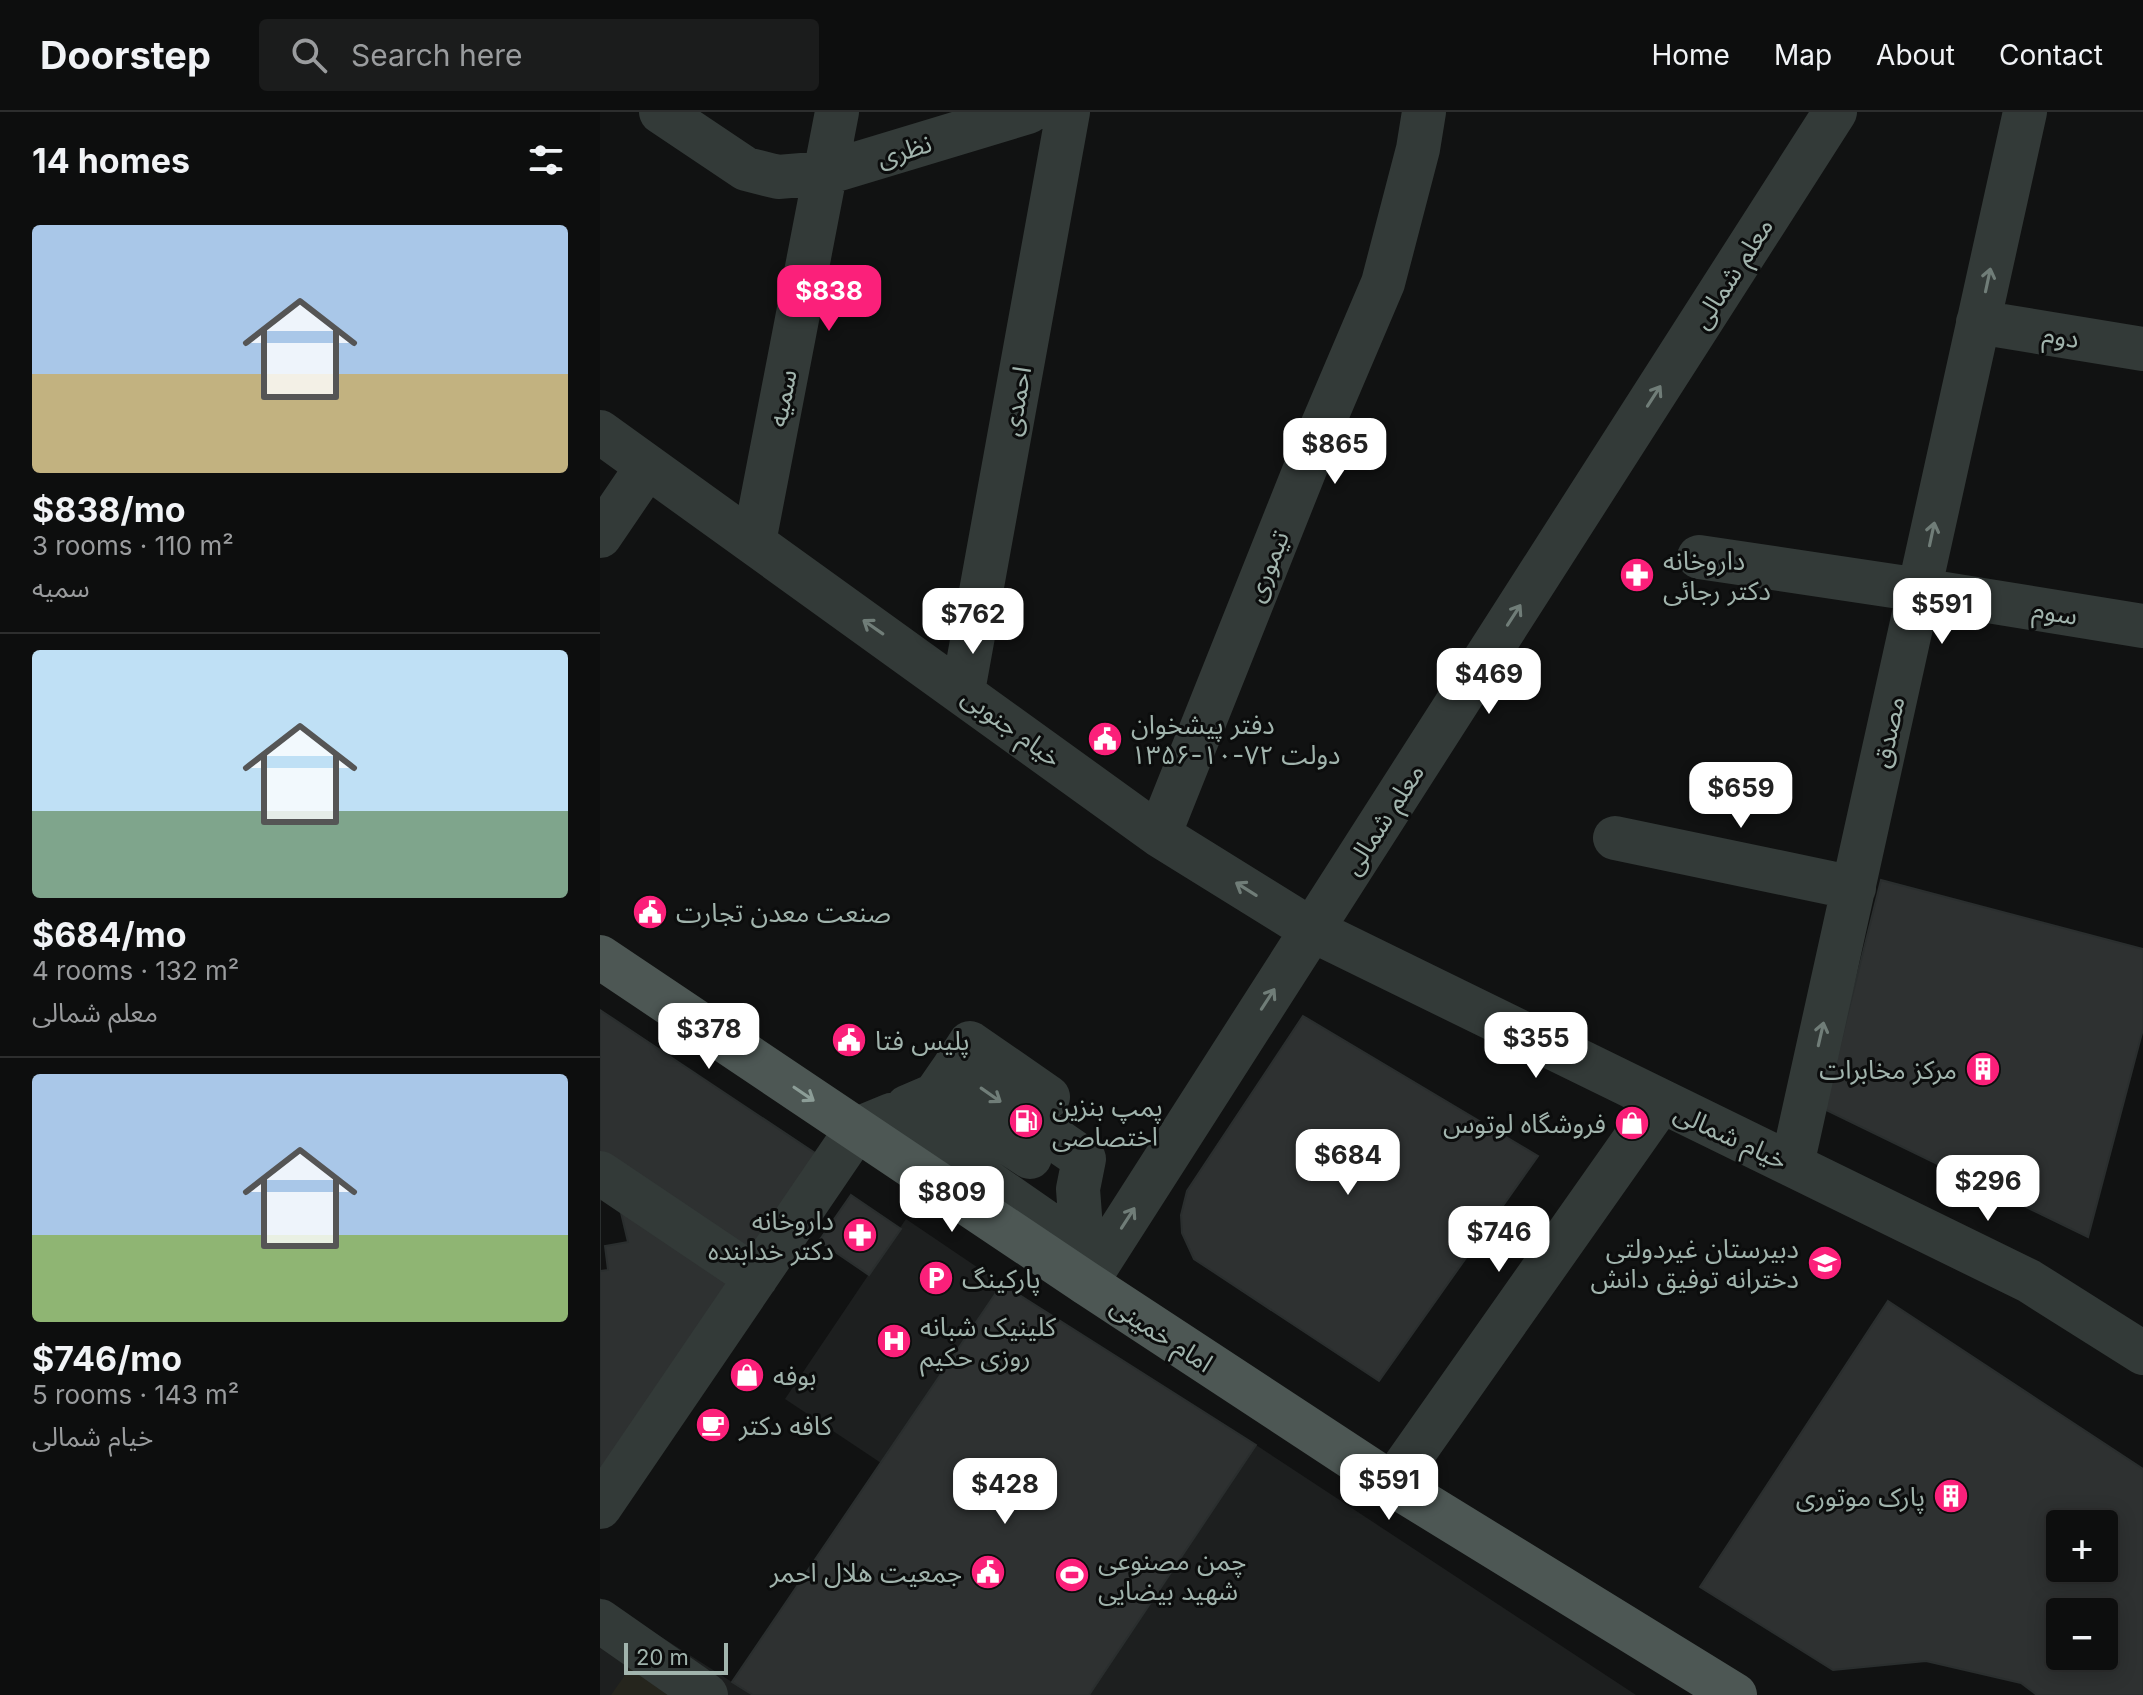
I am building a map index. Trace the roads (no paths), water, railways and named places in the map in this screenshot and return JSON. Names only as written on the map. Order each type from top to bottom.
[{"type":"main road","name":"امام خمینی","points":[[600,957],[874,1122],[1392,1484],[1735,1695]]},
{"type":"street","name":"نظری","points":[[661,112],[746,169],[778,177],[826,173],[1028,112]]},
{"type":"street","name":"سميه","points":[[754,542],[837,112]]},
{"type":"street","name":"احمدی","points":[[963,691],[1068,112]]},
{"type":"street","name":"تیموری","points":[[1159,835],[1323,424],[1383,283],[1418,149],[1424,112]]},
{"type":"street","name":"معلم شمالی","points":[[1084,1266],[1312,930],[1835,112]]},
{"type":"street","name":"مصدق","points":[[1792,1165],[2025,112]]},
{"type":"street","name":"دوم","points":[[1978,322],[2143,349]]},
{"type":"street","name":"خیام جنوبی","points":[[600,432],[1159,835],[1312,930]]},
{"type":"street","points":[[600,536],[647,467]]},
{"type":"street","name":"سوم","points":[[1699,557],[2143,626]]},
{"type":"street","points":[[1615,838],[1854,888]]},
{"type":"street","name":"خیام شمالی","points":[[1312,930],[2029,1281],[2143,1353]]},
{"type":"street","points":[[600,1507],[756,1278],[874,1122],[944,1082],[970,1043],[1091,1127],[1081,1174],[1084,1266]]},
{"type":"street","points":[[944,1082],[1081,1174]]},
{"type":"street","points":[[1392,1484],[1660,1103]]},
{"type":"street","points":[[600,1173],[756,1278]]},
{"type":"street","points":[[600,1621],[706,1695]]},
{"type":"place","name":"داروخانه دکتر رجائی","points":[[1637,575]]},
{"type":"place","name":"دفتر پیشخوان دولت ۷۲-۱۰-۱۳۵۶","points":[[1105,739]]},
{"type":"place","name":"صنعت معدن تجارت","points":[[650,912]]},
{"type":"place","name":"پلیس فتا","points":[[849,1040]]},
{"type":"place","name":"مرکز مخابرات","points":[[1983,1069]]},
{"type":"place","name":"پمپ بنزین اختصاصی","points":[[1026,1121]]},
{"type":"place","name":"فروشگاه لوتوس","points":[[1632,1123]]},
{"type":"place","name":"داروخانه دکتر خدابنده","points":[[860,1235]]},
{"type":"place","name":"دبیرستان غیردولتی دخترانه توفیق دانش","points":[[1825,1263]]},
{"type":"place","name":"پارکینگ","points":[[936,1278]]},
{"type":"place","name":"کلینیک شبانه روزی حکیم","points":[[894,1341]]},
{"type":"place","name":"بوفه","points":[[747,1375]]},
{"type":"place","name":"کافه دکتر","points":[[713,1425]]},
{"type":"place","name":"پارک موتوری","points":[[1951,1496]]},
{"type":"place","name":"جمعیت هلال احمر","points":[[988,1572]]},
{"type":"place","name":"چمن مصنوعی شهید بیضایی","points":[[1072,1575]]}]
